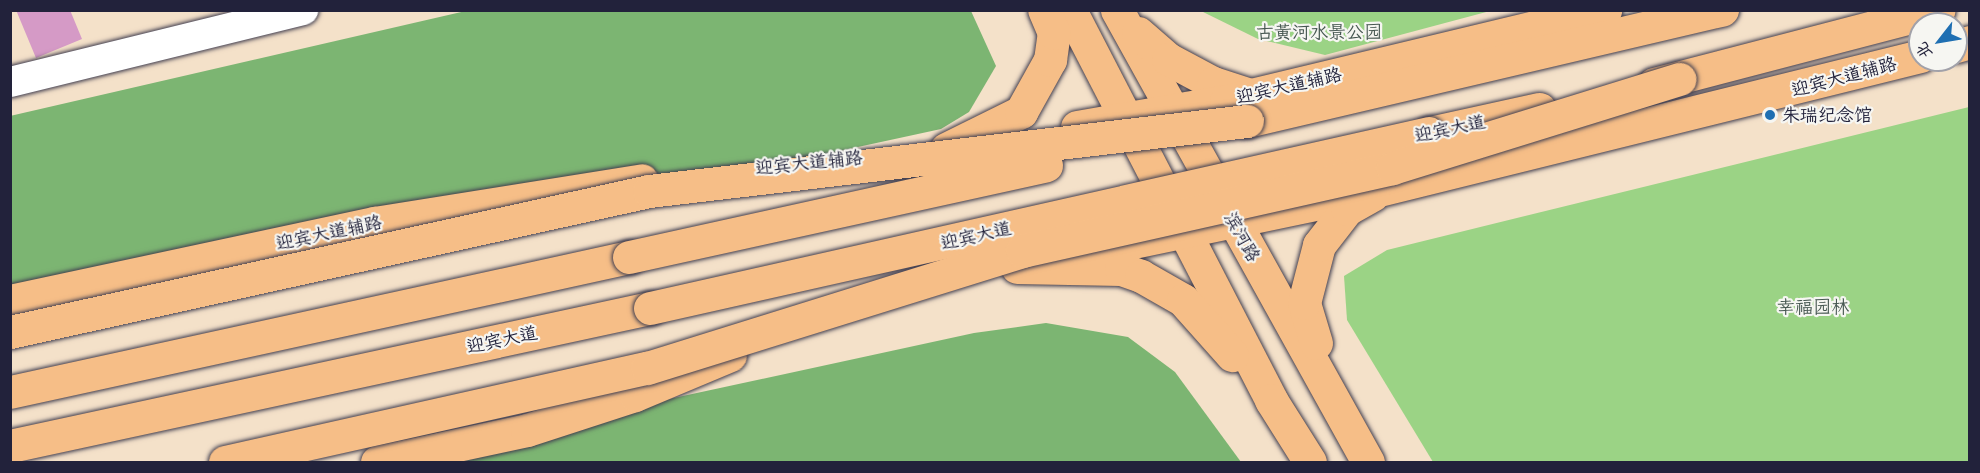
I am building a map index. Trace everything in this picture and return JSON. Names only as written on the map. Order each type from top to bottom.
[{"type":"main road","points":[[946,149],[1021,112],[1050,60],[1053,33],[1044,10]]},
{"type":"main road","points":[[1070,10],[1271,400],[1310,462]]},
{"type":"main road","name":"迎宾大道辅路","points":[[10,301],[529,194],[946,149],[1173,110],[1249,108],[1605,10]]},
{"type":"main road","points":[[10,393],[1249,108],[1722,10]]},
{"type":"main road","name":"迎宾大道","points":[[10,446],[1680,79],[1939,10]]},
{"type":"main road","points":[[1119,14],[1168,59],[1213,83],[1249,108]]},
{"type":"main road","name":"滨河路","points":[[1119,14],[1368,462]]},
{"type":"main road","name":"迎宾大道辅路","points":[[377,462],[527,430],[635,395],[738,351],[1017,267],[1383,189],[1908,59]]},
{"type":"main road","points":[[225,462],[647,368],[1022,251],[1392,168],[1680,79]]},
{"type":"main road","points":[[10,332],[649,191],[1249,108]]},
{"type":"main road","points":[[1383,189],[1347,209],[1319,245],[1304,303],[1309,330],[1383,462]]},
{"type":"main road","points":[[1017,267],[1121,269],[1164,285],[1202,319],[1271,400]]},
{"type":"lane","points":[[10,82],[303,10]]},
{"type":"green space","points":[[470,10],[971,11],[996,66],[969,112],[941,129],[11,330],[10,116]]},
{"type":"green space","name":"古黄河水景公园","points":[[1201,11],[1490,11],[1325,55],[1258,39]]},
{"type":"green space","name":"幸福园林","points":[[1969,107],[1969,462],[1433,462],[1347,320],[1344,276],[1387,250]]},
{"type":"green space","points":[[1046,323],[1128,337],[1175,372],[1241,462],[378,462],[974,333]]},
{"type":"building","points":[[16,10],[70,10],[82,39],[36,58]]},
{"type":"place","name":"朱瑞纪念馆","points":[[1770,115]]}]
